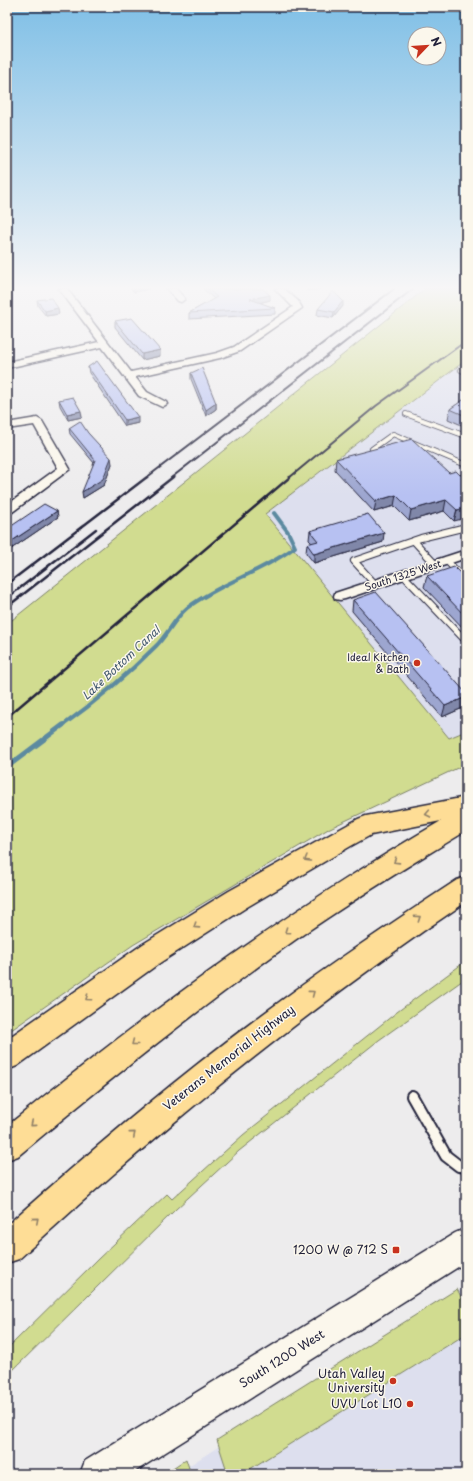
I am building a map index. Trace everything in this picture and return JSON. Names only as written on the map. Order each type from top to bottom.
[{"type":"highway","points":[[7,1056],[152,953],[238,899],[342,839],[366,826],[466,807]]},
{"type":"highway","points":[[7,1145],[112,1060],[255,954],[359,884],[466,820]]},
{"type":"highway","name":"Veterans Memorial Highway","points":[[7,1247],[125,1141],[211,1070],[370,951],[466,888]]},
{"type":"main road","name":"South 1200 West","points":[[98,1474],[466,1244]]},
{"type":"street","points":[[7,365],[39,358]]},
{"type":"street","points":[[115,358],[143,394],[162,404]]},
{"type":"street","points":[[129,375],[206,358]]},
{"type":"street","points":[[7,426],[37,421],[64,469],[7,510]]},
{"type":"street","name":"South 1325 West","points":[[340,596],[372,587],[466,554]]},
{"type":"lane","points":[[466,366],[460,370],[466,372]]},
{"type":"lane","points":[[406,414],[466,436]]},
{"type":"lane","points":[[372,449],[393,434],[466,465]]},
{"type":"lane","points":[[372,587],[354,561],[414,540],[445,531],[466,527]]},
{"type":"lane","points":[[414,540],[466,581]]},
{"type":"lane","points":[[403,575],[466,641]]},
{"type":"lane","points":[[412,1096],[446,1156],[459,1166],[466,1166]]},
{"type":"shaded area","points":[[466,360],[466,731],[449,738],[265,514]]},
{"type":"shaded area","name":"Utah Valley University","points":[[466,1287],[466,1474],[176,1474]]},
{"type":"green space","points":[[339,358],[466,358],[466,360],[265,514],[449,738],[466,731],[466,764],[330,828],[133,945],[7,1033],[7,624]]},
{"type":"green space","points":[[466,961],[466,978],[379,1040],[239,1151],[176,1209],[7,1376],[7,1349],[98,1259],[167,1194],[172,1199],[243,1135],[397,1012]]},
{"type":"green space","points":[[457,1289],[466,1306],[466,1334],[242,1474],[228,1474],[217,1440]]},
{"type":"green space","points":[[186,1459],[191,1474],[164,1474]]},
{"type":"building","points":[[97,361],[138,417],[125,420],[88,367]]},
{"type":"building","points":[[202,368],[216,403],[206,410],[191,373]]},
{"type":"building","points":[[73,397],[81,411],[67,414],[59,400]]},
{"type":"building","points":[[466,398],[466,416],[450,409]]},
{"type":"building","points":[[80,421],[88,433],[111,458],[103,479],[82,492],[95,460],[69,428]]},
{"type":"building","points":[[412,439],[449,473],[456,471],[460,475],[466,473],[466,508],[457,510],[446,500],[411,510],[396,495],[376,501],[336,459]]},
{"type":"building","points":[[44,504],[57,511],[9,543],[7,541],[7,529]]},
{"type":"building","points":[[368,514],[384,533],[314,554],[307,544],[318,541],[310,531]]},
{"type":"building","points":[[454,567],[466,579],[466,617],[427,576]]},
{"type":"building","points":[[376,592],[466,693],[466,697],[445,706],[353,600]]},
{"type":"waterway","name":"Lake Bottom Canal","points":[[62,726],[99,698],[146,656],[160,642],[187,608],[213,591],[269,564],[295,547],[288,532],[274,513]]},
{"type":"waterway","name":"Lake Bottom Canal","points":[[7,767],[63,725]]},
{"type":"railway","points":[[146,478],[303,358]]},
{"type":"railway","points":[[171,478],[325,358]]},
{"type":"railway","points":[[289,478],[376,406],[442,358]]},
{"type":"railway","points":[[7,584],[147,477]]},
{"type":"railway","points":[[7,607],[173,477]]},
{"type":"railway","points":[[7,717],[290,477]]},
{"type":"railway","points":[[7,598],[96,529]]},
{"type":"place","name":"Ideal Kitchen & Bath","points":[[417,663]]},
{"type":"place","name":"1200 W @ 712 S","points":[[396,1250]]},
{"type":"place","name":"Utah Valley University","points":[[393,1381]]},
{"type":"place","name":"UVU Lot L10","points":[[410,1404]]}]
